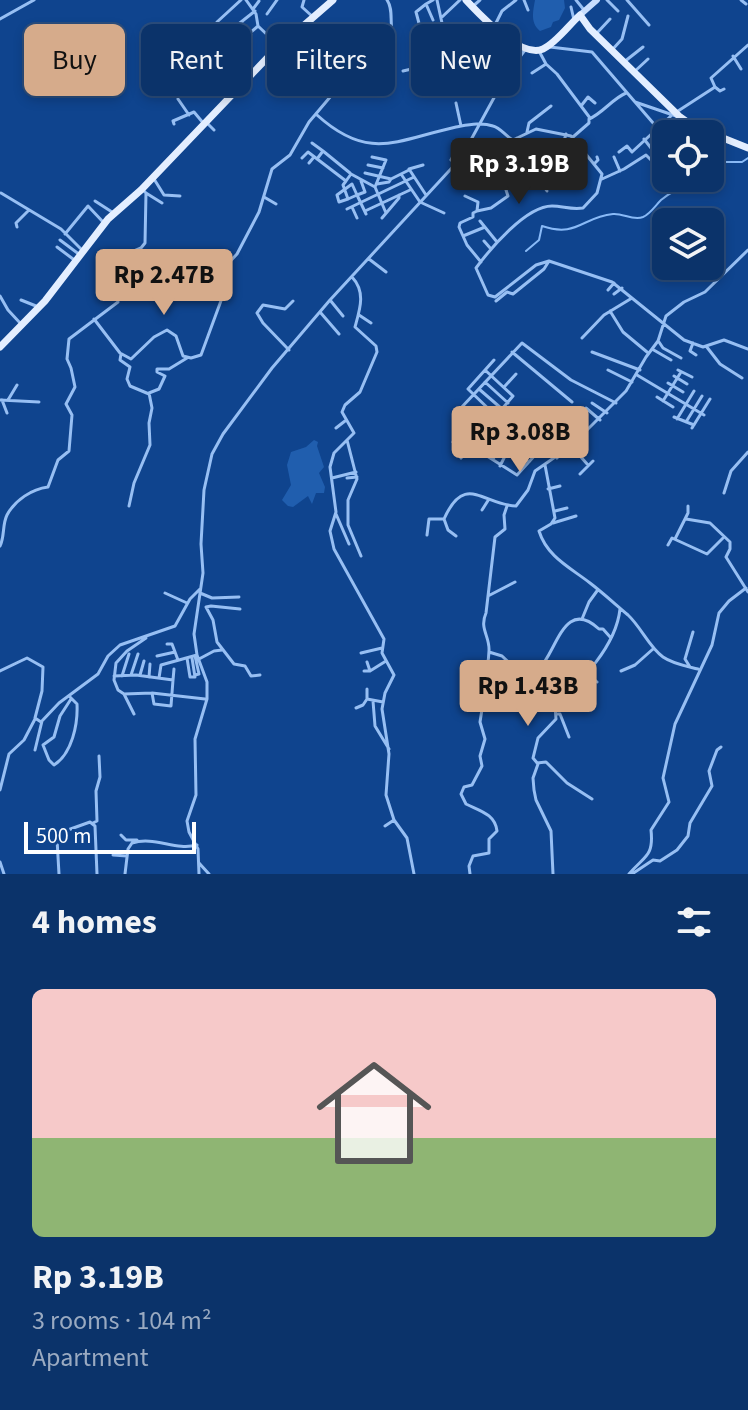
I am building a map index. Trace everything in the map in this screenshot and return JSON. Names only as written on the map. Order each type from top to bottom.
[{"type":"main road","points":[[304,24],[333,0]]},
{"type":"main road","points":[[466,2],[487,24]]},
{"type":"main road","points":[[520,45],[543,49],[583,20],[680,120]]},
{"type":"main road","points":[[0,347],[6,337],[38,308],[113,213],[142,190],[205,123],[228,92],[267,57]]},
{"type":"main road","points":[[724,140],[748,148]]},
{"type":"street","points":[[0,19],[34,0]]},
{"type":"street","points":[[217,22],[244,0],[253,9],[258,26],[267,35]]},
{"type":"street","points":[[267,14],[277,0]]},
{"type":"street","points":[[304,0],[302,7],[313,17]]},
{"type":"street","points":[[387,0],[392,10],[389,24]]},
{"type":"street","points":[[419,24],[416,12],[435,0],[442,24]]},
{"type":"street","points":[[441,18],[466,2],[480,0]]},
{"type":"street","points":[[504,0],[509,6]]},
{"type":"street","points":[[494,24],[502,11],[516,0]]},
{"type":"street","points":[[524,0],[528,10]]},
{"type":"street","points":[[576,0],[583,20]]},
{"type":"street","points":[[583,20],[597,0]]},
{"type":"street","points":[[607,0],[618,11]]},
{"type":"street","points":[[627,0],[649,25]]},
{"type":"street","points":[[741,0],[746,4]]},
{"type":"street","points":[[426,4],[433,20]]},
{"type":"street","points":[[571,7],[583,20],[610,19]]},
{"type":"street","points":[[238,24],[253,9]]},
{"type":"street","points":[[612,50],[622,39],[628,16]]},
{"type":"street","points":[[251,35],[258,26]]},
{"type":"street","points":[[724,89],[720,91],[715,87],[711,78],[748,45]]},
{"type":"street","points":[[624,62],[643,47]]},
{"type":"street","points":[[520,56],[526,48]]},
{"type":"street","points":[[590,118],[546,64],[543,49],[593,52],[652,124]]},
{"type":"street","points":[[733,56],[741,69]]},
{"type":"street","points":[[634,72],[648,59]]},
{"type":"street","points":[[532,73],[546,64]]},
{"type":"street","points":[[403,71],[411,69]]},
{"type":"street","points":[[668,120],[715,87]]},
{"type":"street","points":[[590,118],[612,100],[628,93]]},
{"type":"street","points":[[165,376],[157,369],[169,369],[202,354],[214,316],[228,291],[224,268],[239,249],[259,212],[272,169],[291,154],[300,134],[332,96]]},
{"type":"street","points":[[194,657],[199,674],[190,677],[203,573],[202,516],[215,446],[330,300],[456,164],[494,96]]},
{"type":"street","points":[[581,106],[588,97],[595,103]]},
{"type":"street","points":[[178,99],[189,115]]},
{"type":"street","points":[[585,101],[589,106]]},
{"type":"street","points":[[635,102],[675,115]]},
{"type":"street","points":[[456,103],[461,126]]},
{"type":"street","points":[[527,132],[529,123],[551,106]]},
{"type":"street","points":[[171,122],[195,112],[214,130]]},
{"type":"street","points":[[317,115],[346,137],[367,143],[397,144],[461,126],[479,125],[495,126],[508,138],[517,140]]},
{"type":"street","points":[[573,137],[588,125],[590,118]]},
{"type":"street","points":[[517,140],[527,132],[539,129],[573,137],[584,155],[601,172],[602,179],[597,193],[587,205],[580,209],[552,206],[533,213],[490,248],[475,269],[489,295],[496,297],[536,265],[548,262],[614,284],[662,326],[693,344],[706,346],[724,340],[748,349]]},
{"type":"street","points":[[619,152],[627,146],[632,152],[652,132]]},
{"type":"street","points":[[546,155],[566,135]]},
{"type":"street","points":[[644,139],[652,149]]},
{"type":"street","points":[[517,140],[519,151],[547,191]]},
{"type":"street","points":[[312,143],[359,180],[375,185],[389,183],[390,179]]},
{"type":"street","points":[[309,163],[323,151]]},
{"type":"street","points":[[512,154],[519,151]]},
{"type":"street","points":[[302,158],[308,152],[346,181]]},
{"type":"street","points":[[455,152],[451,157],[463,171]]},
{"type":"street","points":[[359,180],[337,195],[339,201],[375,185],[388,154]]},
{"type":"street","points":[[562,168],[584,155]]},
{"type":"street","points":[[602,179],[646,155],[652,161]]},
{"type":"street","points":[[481,261],[463,236],[459,224],[473,217],[473,213],[491,208],[508,196],[506,190],[517,181],[509,169],[522,156]]},
{"type":"street","points":[[372,157],[386,160]]},
{"type":"street","points":[[594,164],[597,157]]},
{"type":"street","points":[[614,157],[620,171]]},
{"type":"street","points":[[319,169],[323,164]]},
{"type":"street","points":[[368,165],[383,168]]},
{"type":"street","points":[[365,173],[390,179],[423,165]]},
{"type":"street","points":[[327,174],[331,169]]},
{"type":"street","points":[[451,169],[460,177]]},
{"type":"street","points":[[409,170],[426,195]]},
{"type":"street","points":[[387,172],[390,179]]},
{"type":"street","points":[[348,199],[343,184],[351,174]]},
{"type":"street","points":[[401,174],[420,202],[444,213]]},
{"type":"street","points":[[357,218],[350,208],[414,177]]},
{"type":"street","points":[[153,178],[164,195],[180,196]]},
{"type":"street","points":[[359,180],[365,192]]},
{"type":"street","points":[[352,184],[365,213],[410,190]]},
{"type":"street","points":[[375,185],[386,213]]},
{"type":"street","points":[[142,190],[162,203]]},
{"type":"street","points":[[0,546],[7,514],[27,493],[48,487],[58,460],[69,451],[72,415],[66,404],[75,387],[67,359],[67,346],[73,333],[117,303],[115,286],[127,254],[145,244],[142,190]]},
{"type":"street","points":[[1,193],[65,234],[78,258]]},
{"type":"street","points":[[382,218],[399,195]]},
{"type":"street","points":[[465,196],[478,202],[477,211]]},
{"type":"street","points":[[265,198],[276,204]]},
{"type":"street","points":[[95,201],[113,213]]},
{"type":"street","points":[[65,234],[88,206],[104,223]]},
{"type":"street","points":[[17,227],[16,223],[29,210]]},
{"type":"street","points":[[480,221],[496,242]]},
{"type":"street","points":[[463,236],[485,227]]},
{"type":"street","points":[[60,240],[78,258]]},
{"type":"street","points":[[484,241],[490,248]]},
{"type":"street","points":[[57,247],[78,258]]},
{"type":"street","points":[[724,273],[748,250]]},
{"type":"street","points":[[369,259],[386,272]]},
{"type":"street","points":[[496,301],[507,292],[513,294],[548,262]]},
{"type":"street","points":[[349,544],[336,514],[330,467],[334,453],[354,433],[342,415],[344,407],[360,392],[377,354],[376,346],[355,327],[359,315],[360,287],[352,277]]},
{"type":"street","points":[[456,536],[448,530],[444,519],[452,503],[465,494],[476,493],[516,507],[538,469],[557,458],[616,403],[658,341],[668,314],[705,292],[717,280]]},
{"type":"street","points":[[608,290],[614,284]]},
{"type":"street","points":[[614,294],[621,289]]},
{"type":"street","points":[[0,296],[21,324]]},
{"type":"street","points":[[582,338],[602,316],[632,298]]},
{"type":"street","points":[[21,300],[38,308]]},
{"type":"street","points":[[330,300],[343,316]]},
{"type":"street","points":[[289,350],[257,313],[264,305],[285,309],[293,301]]},
{"type":"street","points":[[610,311],[623,332],[650,351],[671,360]]},
{"type":"street","points":[[320,312],[339,334]]},
{"type":"street","points":[[359,315],[371,323]]},
{"type":"street","points":[[94,319],[121,354],[134,359],[154,337],[167,330],[175,335],[182,355],[189,358]]},
{"type":"street","points":[[658,341],[663,348],[681,358]]},
{"type":"street","points":[[503,444],[478,430],[479,425],[461,412],[473,395],[523,343],[571,380],[616,403]]},
{"type":"street","points":[[693,344],[690,351],[696,355]]},
{"type":"street","points":[[706,346],[720,364],[742,378]]},
{"type":"street","points":[[512,352],[572,402]]},
{"type":"street","points":[[592,352],[638,373],[703,414]]},
{"type":"street","points":[[121,354],[120,360],[130,367],[127,379],[130,386],[149,394],[159,389],[169,369]]},
{"type":"street","points":[[494,360],[468,388],[497,417]]},
{"type":"street","points":[[479,389],[502,409],[513,396],[485,370]]},
{"type":"street","points":[[608,370],[632,382]]},
{"type":"street","points":[[663,401],[680,371],[692,377]]},
{"type":"street","points":[[504,387],[516,374]]},
{"type":"street","points":[[676,377],[687,384]]},
{"type":"street","points":[[485,382],[508,403]]},
{"type":"street","points":[[670,384],[683,392]]},
{"type":"street","points":[[8,400],[17,385]]},
{"type":"street","points":[[694,391],[676,418],[693,427],[710,399]]},
{"type":"street","points":[[129,506],[134,484],[150,445],[152,407],[149,394]]},
{"type":"street","points":[[686,422],[702,396]]},
{"type":"street","points":[[657,397],[673,407]]},
{"type":"street","points":[[7,413],[1,400],[39,402]]},
{"type":"street","points":[[592,403],[607,413]]},
{"type":"street","points":[[586,408],[600,420]]},
{"type":"street","points":[[505,425],[510,414]]},
{"type":"street","points":[[336,428],[345,421]]},
{"type":"street","points":[[456,422],[498,452]]},
{"type":"street","points":[[499,422],[513,429]]},
{"type":"street","points":[[516,422],[505,447],[538,469]]},
{"type":"street","points":[[453,442],[461,426]]},
{"type":"street","points":[[493,459],[518,428],[549,446],[557,458]]},
{"type":"street","points":[[569,428],[579,439]]},
{"type":"street","points":[[495,429],[537,453]]},
{"type":"street","points":[[347,440],[356,475],[347,512],[348,527],[361,556]]},
{"type":"street","points":[[461,458],[471,446],[517,475],[537,453],[549,446]]},
{"type":"street","points":[[571,446],[588,465]]},
{"type":"street","points":[[328,449],[334,453]]},
{"type":"street","points":[[724,493],[732,470],[748,452]]},
{"type":"street","points":[[500,466],[505,456]]},
{"type":"street","points":[[580,474],[593,461]]},
{"type":"street","points":[[545,465],[554,511],[553,523]]},
{"type":"street","points":[[331,478],[356,475]]},
{"type":"street","points":[[347,478],[356,475]]},
{"type":"street","points":[[548,489],[560,486]]},
{"type":"street","points":[[482,510],[489,499]]},
{"type":"street","points":[[518,504],[521,511]]},
{"type":"street","points":[[470,874],[473,856],[489,853],[489,839],[497,831],[491,818],[466,804],[461,794],[464,787],[472,785],[482,766],[480,755],[485,739],[480,722],[483,703],[478,689],[487,671],[489,652],[482,626],[492,553],[496,534],[505,528],[507,506]]},
{"type":"street","points":[[675,539],[686,519],[688,506]]},
{"type":"street","points":[[554,511],[567,508]]},
{"type":"street","points":[[336,514],[330,531],[332,544],[384,639],[382,648],[394,677],[383,702],[383,725],[389,749],[386,793],[394,820],[407,838],[414,874]]},
{"type":"street","points":[[576,516],[540,530],[545,544],[565,567],[598,590],[644,632],[653,649],[667,660],[699,670]]},
{"type":"street","points":[[427,535],[429,519],[444,519]]},
{"type":"street","points":[[686,519],[710,523],[731,545],[727,555]]},
{"type":"street","points":[[668,545],[670,539],[675,539],[707,554],[723,538]]},
{"type":"street","points":[[630,874],[650,853],[651,830],[670,801],[663,778],[676,721],[712,645],[719,613],[729,601],[747,590],[727,555],[721,552]]},
{"type":"street","points":[[488,596],[515,582]]},
{"type":"street","points":[[35,750],[42,721],[98,674],[108,656],[120,645],[175,626],[201,588]]},
{"type":"street","points":[[489,652],[502,656],[520,675],[535,673],[567,625],[582,619],[598,590]]},
{"type":"street","points":[[165,593],[188,603]]},
{"type":"street","points":[[200,593],[212,598],[239,597]]},
{"type":"street","points":[[240,609],[206,606],[213,620],[215,638],[222,650],[234,664],[245,666],[251,676],[260,675]]},
{"type":"street","points":[[553,874],[551,831],[536,800],[533,786],[537,763],[533,758],[536,742],[555,720],[556,706],[576,687],[611,638],[620,609]]},
{"type":"street","points":[[582,619],[603,629],[611,638]]},
{"type":"street","points":[[690,667],[685,659],[693,632]]},
{"type":"street","points":[[134,714],[124,694],[117,689],[114,676],[119,658],[149,636]]},
{"type":"street","points":[[167,644],[172,643],[178,660]]},
{"type":"street","points":[[361,653],[382,648]]},
{"type":"street","points":[[621,671],[635,665],[653,649]]},
{"type":"street","points":[[159,678],[160,665],[222,650]]},
{"type":"street","points":[[157,656],[175,652]]},
{"type":"street","points":[[122,676],[129,654]]},
{"type":"street","points":[[131,675],[138,654]]},
{"type":"street","points":[[194,657],[207,682],[207,699],[195,739],[196,795],[187,821],[197,845],[199,874]]},
{"type":"street","points":[[0,671],[26,658],[43,667],[42,691],[35,719],[24,740],[9,754],[0,790]]},
{"type":"street","points":[[140,675],[144,661]]},
{"type":"street","points":[[364,671],[370,671],[386,661]]},
{"type":"street","points":[[367,662],[370,671]]},
{"type":"street","points":[[149,677],[150,664]]},
{"type":"street","points":[[152,693],[154,704],[172,705],[174,669]]},
{"type":"street","points":[[586,672],[597,682]]},
{"type":"street","points":[[114,676],[140,675],[173,680]]},
{"type":"street","points":[[356,708],[367,699],[367,689]]},
{"type":"street","points":[[124,694],[152,693],[207,699]]},
{"type":"street","points":[[70,697],[76,702],[77,711],[71,743],[54,765],[43,745],[54,737],[70,697]]},
{"type":"street","points":[[367,699],[383,702]]},
{"type":"street","points":[[373,701],[375,726],[389,749]]},
{"type":"street","points":[[556,714],[560,714],[569,737]]},
{"type":"street","points":[[35,719],[42,721]]},
{"type":"street","points":[[630,874],[653,860],[660,861],[677,850],[687,838],[690,823],[712,786],[709,771],[721,747]]},
{"type":"street","points":[[59,874],[57,839],[65,831],[97,821],[99,756]]},
{"type":"street","points":[[537,763],[546,762],[568,784],[592,799]]},
{"type":"street","points":[[0,779],[6,773]]},
{"type":"street","points":[[385,826],[394,820]]},
{"type":"street","points":[[93,823],[97,874]]},
{"type":"street","points":[[121,835],[126,840],[158,841],[190,847],[197,845]]},
{"type":"street","points":[[125,874],[129,846],[141,841]]},
{"type":"street","points":[[113,855],[127,856]]},
{"type":"street","points":[[0,862],[4,874]]},
{"type":"street","points":[[199,863],[209,874]]},
{"type":"shaded area","points":[[535,0],[564,0],[565,8],[559,20],[540,31],[533,21]]},
{"type":"shaded area","points":[[314,440],[318,442],[324,467],[319,473],[325,487],[324,493],[316,493],[312,504],[308,496],[293,507],[288,506],[282,500],[291,485],[287,465],[291,452],[306,447]]},
{"type":"waterway","points":[[724,162],[742,162],[748,158]]},
{"type":"waterway","points":[[526,251],[539,240],[542,226],[564,230],[613,214],[643,217],[673,192]]}]
